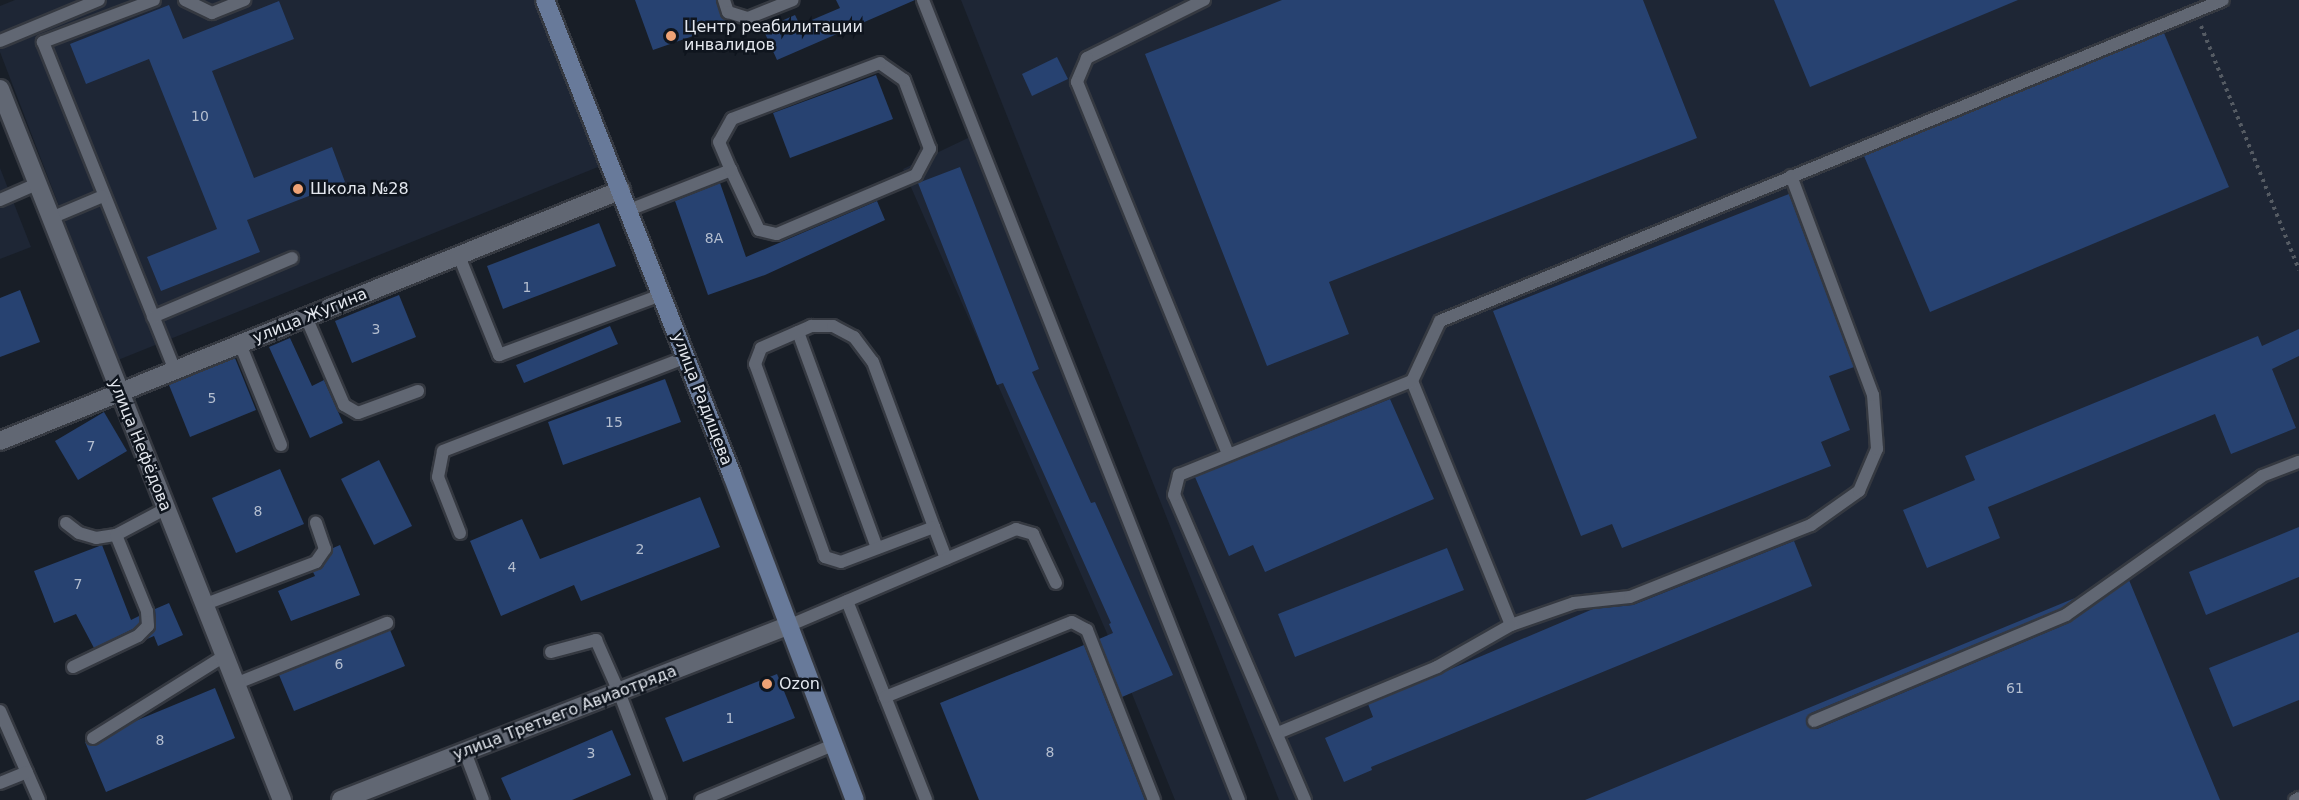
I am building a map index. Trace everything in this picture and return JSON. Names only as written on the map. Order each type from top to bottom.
[{"type":"street","name":"улица Радищева","points":[[545,0],[686,357],[855,800]]},
{"type":"street","name":"улица Нефёдова","points":[[0,89],[282,800]]},
{"type":"street","name":"улица Жугина","points":[[0,441],[621,190]]},
{"type":"street","name":"улица Третьего Авиаотряда","points":[[341,800],[788,626]]},
{"type":"lane","points":[[0,41],[99,0]]},
{"type":"lane","points":[[154,0],[43,42],[103,196],[175,370]]},
{"type":"lane","points":[[185,0],[212,13],[244,0]]},
{"type":"lane","points":[[724,0],[728,12],[748,18],[794,0]]},
{"type":"lane","points":[[923,0],[1239,800]]},
{"type":"lane","points":[[1204,0],[1087,58],[1077,82],[1228,454]]},
{"type":"lane","points":[[1305,800],[1174,495],[1179,475],[1412,381],[1440,321],[2223,0]]},
{"type":"lane","points":[[880,63],[904,80],[930,150],[916,175],[777,234],[759,230],[731,170],[719,142],[732,119],[880,63]]},
{"type":"lane","points":[[629,210],[731,170]]},
{"type":"lane","points":[[1278,733],[1437,667],[1510,625],[1574,603],[1630,597],[1811,525],[1859,491],[1877,449],[1874,395],[1791,176]]},
{"type":"lane","points":[[0,200],[37,184]]},
{"type":"lane","points":[[51,218],[103,196]]},
{"type":"lane","points":[[459,256],[498,355],[661,295]]},
{"type":"lane","points":[[153,317],[292,258]]},
{"type":"lane","points":[[306,317],[344,405],[357,414],[418,391]]},
{"type":"lane","points":[[934,527],[840,562],[825,556],[754,364],[761,348],[811,326],[833,326],[854,337],[873,362],[934,527],[945,559]]},
{"type":"lane","points":[[798,332],[877,548]]},
{"type":"lane","points":[[240,344],[281,445]]},
{"type":"lane","points":[[460,533],[438,477],[443,451],[686,357]]},
{"type":"lane","points":[[1412,381],[1510,625]]},
{"type":"lane","points":[[1814,721],[2066,615],[2262,476],[2299,462]]},
{"type":"lane","points":[[66,523],[79,533],[96,538],[116,534],[165,509]]},
{"type":"lane","points":[[203,605],[316,562],[325,549],[316,523]]},
{"type":"lane","points":[[788,626],[1016,529],[1033,534],[1056,583]]},
{"type":"lane","points":[[73,667],[138,636],[148,626],[147,611],[116,534]]},
{"type":"lane","points":[[847,601],[926,800]]},
{"type":"lane","points":[[885,697],[1072,622],[1087,630],[1154,800]]},
{"type":"lane","points":[[236,684],[387,623]]},
{"type":"lane","points":[[551,652],[596,640],[619,692],[660,800]]},
{"type":"lane","points":[[93,738],[225,656]]},
{"type":"lane","points":[[0,711],[39,800]]},
{"type":"lane","points":[[701,800],[833,745]]},
{"type":"lane","points":[[465,752],[483,800]]},
{"type":"lane","points":[[0,783],[27,772]]},
{"type":"path","points":[[2195,10],[2299,270]]},
{"type":"shaded area","name":"Школа №28","points":[[15,0],[538,0],[603,165],[118,360],[0,52],[0,6]]},
{"type":"shaded area","points":[[961,0],[2299,0],[2299,800],[1279,800]]},
{"type":"shaded area","points":[[970,137],[1237,800],[1175,800],[1113,647],[903,169]]},
{"type":"shaded area","points":[[0,168],[31,247],[0,259]]},
{"type":"building","name":"Центр реабилитации инвалидов","points":[[635,0],[716,0],[722,18],[733,22],[653,50]]},
{"type":"building","points":[[836,0],[915,0],[777,60],[763,29],[795,15],[800,25],[840,8]]},
{"type":"building","points":[[1282,0],[1643,0],[1697,138],[1329,282],[1349,334],[1267,366],[1145,54]]},
{"type":"building","points":[[1774,0],[2018,0],[1810,87]]},
{"type":"building","points":[[279,1],[294,39],[212,71],[254,178],[332,147],[345,182],[247,220],[260,252],[161,291],[147,257],[217,229],[149,59],[86,84],[70,44],[169,5],[183,39]]},
{"type":"building","points":[[2164,33],[2229,187],[1930,312],[1864,156]]},
{"type":"building","points":[[1057,57],[1068,79],[1032,96],[1022,74]]},
{"type":"building","points":[[876,75],[893,119],[790,158],[773,113]]},
{"type":"building","points":[[960,167],[1039,369],[1032,372],[1091,503],[1095,502],[1173,675],[1122,697],[1099,639],[1113,633],[1109,624],[1111,623],[1003,383],[997,385],[918,183]]},
{"type":"building","points":[[720,183],[746,257],[877,201],[885,220],[765,275],[708,295],[675,201]]},
{"type":"building","points":[[1789,194],[1854,367],[1829,376],[1850,430],[1821,442],[1831,466],[1622,548],[1612,524],[1581,536],[1493,311]]},
{"type":"building","points":[[599,223],[616,266],[503,309],[487,266]]},
{"type":"building","points":[[20,290],[40,342],[0,357],[0,298]]},
{"type":"building","points":[[399,295],[416,337],[352,363],[335,321]]},
{"type":"building","points":[[610,326],[618,344],[524,383],[516,365]]},
{"type":"building","points":[[2299,329],[2299,356],[2272,369],[2296,428],[2231,454],[2215,414],[1988,507],[2000,538],[1927,568],[1903,510],[1975,480],[1965,456],[2258,336],[2262,346]]},
{"type":"building","points":[[290,338],[312,386],[324,380],[343,423],[310,438],[269,347]]},
{"type":"building","points":[[235,358],[256,410],[190,437],[169,385]]},
{"type":"building","points":[[665,379],[681,422],[563,465],[548,422]]},
{"type":"building","points":[[1390,399],[1434,499],[1265,572],[1253,545],[1229,556],[1195,477]]},
{"type":"building","points":[[104,412],[127,451],[78,480],[55,441]]},
{"type":"building","points":[[379,460],[412,526],[374,545],[341,479]]},
{"type":"building","points":[[280,469],[304,524],[236,553],[212,498]]},
{"type":"building","points":[[700,497],[720,547],[581,601],[574,585],[501,616],[470,541],[522,519],[540,559]]},
{"type":"building","points":[[2299,527],[2299,577],[2206,615],[2189,572]]},
{"type":"building","points":[[1794,541],[1812,586],[1371,767],[1372,770],[1344,782],[1325,738],[1373,717],[1368,704],[1593,609],[1633,605]]},
{"type":"building","points":[[102,545],[131,620],[139,616],[140,623],[133,629],[94,648],[76,614],[54,623],[34,571]]},
{"type":"building","points":[[340,545],[360,595],[291,621],[278,591],[315,576],[313,572],[323,567],[333,548]]},
{"type":"building","points":[[1447,548],[1464,590],[1295,657],[1278,614]]},
{"type":"building","points":[[2129,580],[2220,800],[1585,800],[2075,598],[2062,608],[1811,713],[1806,719],[1807,725],[1817,729],[2069,623]]},
{"type":"building","points":[[169,603],[183,635],[158,646],[154,636],[147,639],[156,628],[155,609]]},
{"type":"building","points":[[390,630],[405,666],[294,711],[279,675]]},
{"type":"building","points":[[2299,632],[2299,700],[2233,727],[2209,668]]},
{"type":"building","points":[[1084,645],[1145,800],[979,800],[940,703]]},
{"type":"building","points":[[777,674],[795,718],[683,762],[665,718]]},
{"type":"building","points":[[215,688],[235,738],[106,792],[85,742],[97,745],[133,722]]},
{"type":"building","points":[[612,730],[631,775],[572,800],[511,800],[501,778]]},
{"type":"place","name":"Центр реабилитации инвалидов","points":[[671,36]]},
{"type":"place","name":"Школа №28","points":[[298,189]]},
{"type":"place","name":"Ozon","points":[[767,684]]}]
